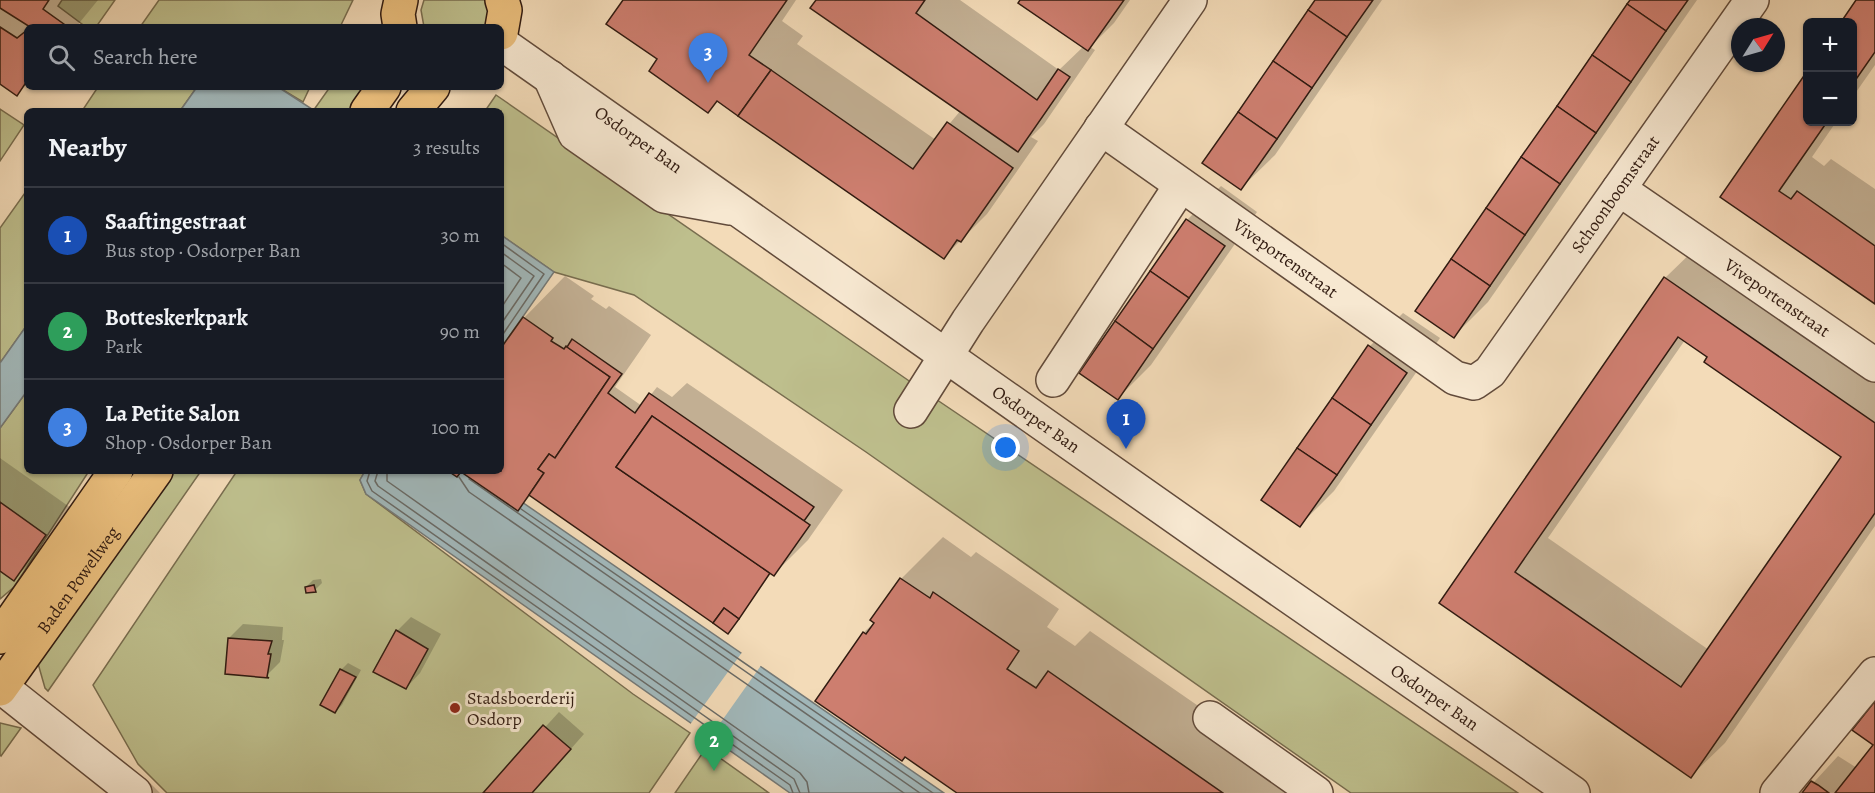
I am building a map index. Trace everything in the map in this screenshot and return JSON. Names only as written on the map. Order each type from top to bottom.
[{"type":"main road","points":[[400,24],[398,14],[401,0]]},
{"type":"main road","points":[[502,0],[504,10],[502,24]]},
{"type":"main road","points":[[369,108],[382,90]]},
{"type":"main road","points":[[416,108],[430,90]]},
{"type":"main road","name":"Baden Powellweg","points":[[0,637],[114,474]]},
{"type":"main road","name":"Baden Powellweg","points":[[0,688],[154,474]]},
{"type":"street","points":[[911,411],[946,354],[1190,0]]},
{"type":"street","name":"Schoonboomstraat","points":[[1474,383],[1490,372],[1752,0]]},
{"type":"street","name":"Osdorper Ban","points":[[504,45],[1228,554],[1573,793]]},
{"type":"street","name":"Viveportenstraat","points":[[1101,128],[1455,378],[1474,383]]},
{"type":"street","points":[[1053,380],[1181,185]]},
{"type":"street","name":"Viveportenstraat","points":[[1619,189],[1875,365]]},
{"type":"street","points":[[1777,793],[1875,675]]},
{"type":"street","points":[[0,688],[135,793]]},
{"type":"street","points":[[1210,718],[1316,793]]},
{"type":"green space","points":[[62,0],[115,0],[98,24],[82,24],[58,6]]},
{"type":"green space","points":[[159,0],[353,0],[341,24],[142,24]]},
{"type":"green space","points":[[424,0],[487,0],[489,24],[423,24],[421,10]]},
{"type":"green space","points":[[96,90],[195,90],[182,108],[84,108]]},
{"type":"green space","points":[[283,90],[309,90],[303,102]]},
{"type":"green space","points":[[328,90],[366,90],[354,108],[315,108]]},
{"type":"green space","points":[[496,95],[915,385],[1518,793],[1351,793],[866,452],[634,295],[554,272],[504,237],[504,108],[487,108]]},
{"type":"green space","points":[[0,109],[24,125],[0,161]]},
{"type":"green space","points":[[24,194],[24,329],[0,363],[0,228]]},
{"type":"green space","points":[[24,395],[24,474],[87,474],[14,587],[0,599],[0,428]]},
{"type":"green space","points":[[163,474],[199,474],[48,691],[45,688],[35,653]]},
{"type":"green space","points":[[235,474],[363,474],[360,480],[366,494],[633,694],[690,733],[649,793],[167,793],[138,764],[93,685]]},
{"type":"green space","points":[[0,723],[21,728],[1,756],[0,755]]},
{"type":"green space","points":[[706,748],[769,793],[675,793]]},
{"type":"water","points":[[195,90],[283,90],[310,108],[182,108]]},
{"type":"water","points":[[504,237],[554,272],[504,344]]},
{"type":"water","points":[[24,329],[24,395],[0,428],[0,363]]},
{"type":"water","points":[[363,474],[481,474],[944,793],[790,793],[366,494],[360,480]]},
{"type":"pier","points":[[743,651],[762,664],[709,739],[689,726]]},
{"type":"building","points":[[0,0],[49,0],[43,9],[64,24],[25,24],[0,8]]},
{"type":"building","points":[[623,0],[787,0],[749,55],[771,70],[738,116],[717,101],[708,113],[649,71],[657,59],[606,24]]},
{"type":"building","points":[[816,0],[925,0],[916,13],[1037,100],[1058,69],[1070,77],[1018,152],[810,8]]},
{"type":"building","points":[[1020,0],[1124,0],[1088,51],[1018,3]]},
{"type":"building","points":[[1315,0],[1373,0],[1347,37],[1308,10]]},
{"type":"building","points":[[1630,0],[1688,0],[1666,31],[1627,4]]},
{"type":"building","points":[[1856,0],[1875,0],[1875,52],[1857,78],[1857,18],[1844,18]]},
{"type":"building","points":[[1627,4],[1666,31],[1631,82],[1592,55]]},
{"type":"building","points":[[1308,10],[1347,37],[1312,88],[1273,61]]},
{"type":"building","points":[[0,27],[17,38],[24,32],[24,86],[17,96],[0,84]]},
{"type":"building","points":[[1592,55],[1631,82],[1596,133],[1557,106]]},
{"type":"building","points":[[1273,61],[1312,88],[1277,139],[1238,112]]},
{"type":"building","points":[[771,70],[913,169],[947,122],[1013,168],[961,242],[957,240],[944,259],[738,116]]},
{"type":"building","points":[[1803,77],[1803,126],[1824,126],[1779,191],[1791,199],[1797,191],[1875,246],[1875,304],[1720,197]]},
{"type":"building","points":[[1557,106],[1596,133],[1560,184],[1521,157]]},
{"type":"building","points":[[1238,112],[1277,139],[1241,190],[1202,163]]},
{"type":"building","points":[[1521,157],[1560,184],[1525,235],[1486,208]]},
{"type":"building","points":[[1486,208],[1525,235],[1490,286],[1451,259]]},
{"type":"building","points":[[1186,219],[1225,246],[1189,298],[1150,271]]},
{"type":"building","points":[[1451,259],[1490,286],[1454,338],[1415,311]]},
{"type":"building","points":[[1150,271],[1189,298],[1153,349],[1115,321]]},
{"type":"building","points":[[1664,277],[1875,423],[1875,513],[1691,778],[1439,603]],"holes":[[[1678,337],[1707,357],[1704,362],[1841,457],[1681,687],[1515,572]]]},
{"type":"building","points":[[523,317],[553,338],[551,341],[564,349],[566,346],[610,377],[555,458],[549,454],[538,469],[544,473],[518,511],[464,474],[504,474],[504,344]]},
{"type":"building","points":[[1115,321],[1153,349],[1118,400],[1079,373]]},
{"type":"building","points":[[572,339],[622,374],[608,393],[635,413],[649,393],[814,507],[804,521],[652,416],[616,467],[770,573],[739,619],[724,608],[713,623],[529,495],[544,473],[538,469],[549,454],[555,458],[610,377],[567,347]]},
{"type":"building","points":[[1368,345],[1407,373],[1371,425],[1332,398]]},
{"type":"building","points":[[1332,398],[1371,425],[1337,475],[1297,448]]},
{"type":"building","points":[[652,416],[810,525],[774,576],[616,467]]},
{"type":"building","points":[[1297,448],[1337,475],[1300,527],[1261,500]]},
{"type":"building","points":[[0,502],[46,535],[14,581],[0,571]]},
{"type":"building","points":[[900,578],[930,598],[933,592],[1019,651],[1007,669],[1036,688],[1048,671],[1223,793],[957,793],[905,757],[902,761],[815,701],[863,632],[866,634],[874,623],[870,620]]},
{"type":"building","points":[[314,585],[316,592],[306,593],[305,587]]},
{"type":"building","points":[[724,608],[739,619],[728,634],[713,623]]},
{"type":"building","points":[[396,630],[428,649],[406,689],[373,672]]},
{"type":"building","points":[[228,638],[272,641],[268,654],[271,654],[267,677],[269,678],[225,674]]},
{"type":"building","points":[[340,669],[356,677],[335,713],[320,705]]},
{"type":"building","points":[[1875,701],[1875,793],[1835,793],[1873,745],[1852,730]]},
{"type":"building","points":[[543,725],[571,749],[532,793],[483,793]]},
{"type":"building","points":[[1811,781],[1818,785],[1829,793],[1802,793]]},
{"type":"place","name":"La Petite Salon","points":[[708,83]]},
{"type":"place","name":"Saaftingestraat","points":[[1126,449]]},
{"type":"place","name":"Stadsboerderij Osdorp","points":[[455,708]]},
{"type":"place","name":"Botteskerkpark","points":[[714,771]]}]
